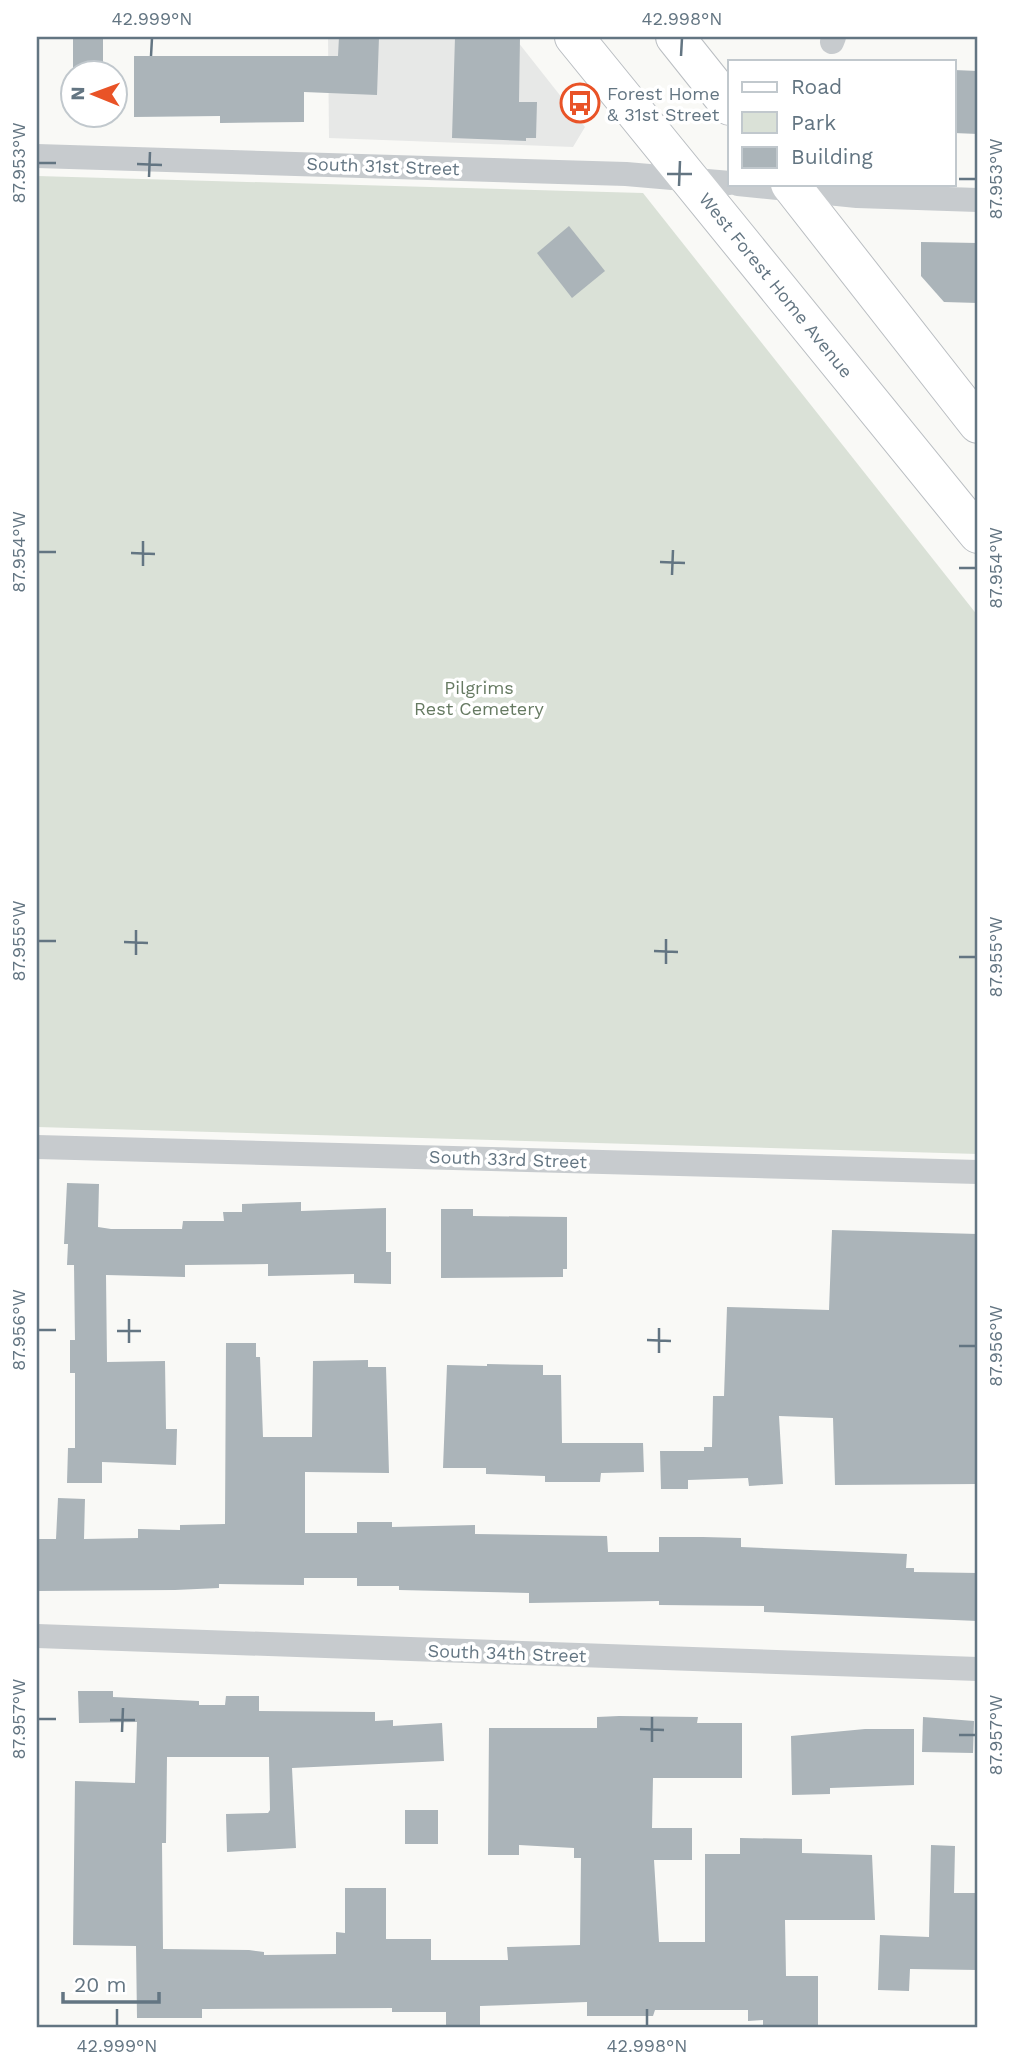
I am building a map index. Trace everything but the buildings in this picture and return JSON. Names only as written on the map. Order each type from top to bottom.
[{"type":"main road","name":"West Forest Home Avenue","points":[[574,37],[978,534]]},
{"type":"main road","points":[[675,37],[728,103]]},
{"type":"main road","points":[[792,187],[978,424]]},
{"type":"street","name":"South 31st Street","points":[[37,156],[626,174],[728,183]]},
{"type":"street","points":[[774,186],[857,196],[978,200]]},
{"type":"street","name":"South 33rd Street","points":[[37,1147],[978,1172]]},
{"type":"street","name":"South 34th Street","points":[[37,1636],[978,1669]]},
{"type":"shaded area","points":[[328,37],[514,37],[585,127],[573,147],[329,138]]},
{"type":"green space","name":"Pilgrims Rest Cemetery","points":[[37,176],[643,193],[978,616],[978,1154],[37,1127]]},
{"type":"place","name":"Forest Home & 31st Street","points":[[580,103]]}]
